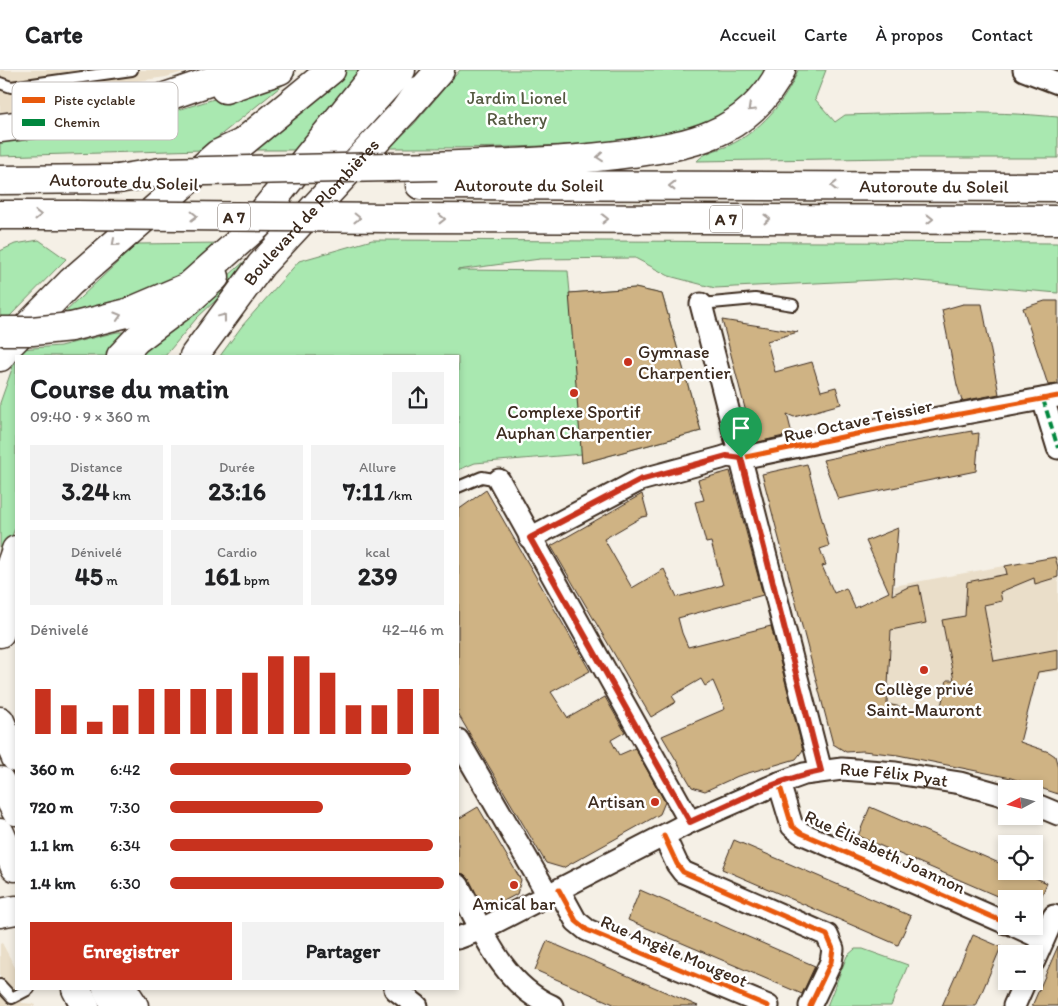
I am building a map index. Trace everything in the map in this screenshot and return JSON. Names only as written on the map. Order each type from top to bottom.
[{"type":"main road","points":[[178,93],[243,70]]},
{"type":"main road","points":[[178,100],[216,92],[280,70]]},
{"type":"main road","points":[[3,349],[71,282],[218,154],[236,133],[310,70]]},
{"type":"main road","points":[[218,154],[242,142],[331,70]]},
{"type":"main road","points":[[238,244],[378,70]]},
{"type":"main road","points":[[122,355],[137,339],[188,301],[227,266],[400,70]]},
{"type":"main road","name":"Boulevard de Plombières","points":[[195,355],[261,265],[405,110],[434,70]]},
{"type":"main road","points":[[405,110],[440,70]]},
{"type":"main road","points":[[429,175],[616,155],[654,150],[691,142],[714,134],[736,122],[768,92],[781,70]]},
{"type":"main road","name":"Autoroute du Soleil","points":[[0,180],[118,179],[161,184],[429,175],[1058,187]]},
{"type":"main road","points":[[3,349],[32,331],[71,327],[121,315],[188,287],[278,206]]},
{"type":"main road","name":"Autoroute du Soleil","points":[[0,215],[1058,220]]},
{"type":"main road","points":[[6,609],[15,556]]},
{"type":"main road","points":[[1,723],[15,756]]},
{"type":"main road","points":[[0,825],[15,865]]},
{"type":"main road","points":[[0,833],[15,866]]},
{"type":"main road","points":[[0,913],[15,910]]},
{"type":"main road","points":[[108,990],[116,1006]]},
{"type":"main road","points":[[124,990],[134,1006]]},
{"type":"main road","points":[[141,990],[149,1006]]},
{"type":"street","points":[[1024,70],[1058,83]]},
{"type":"street","points":[[701,304],[821,771]]},
{"type":"street","points":[[1051,398],[1058,448]]},
{"type":"street","name":"Rue Octave Teissier","points":[[530,538],[640,480],[727,456],[741,458],[900,425],[1051,398]]},
{"type":"street","points":[[499,480],[690,822]]},
{"type":"street","name":"Rue Angèle Mougeot","points":[[459,742],[553,892],[576,921],[587,930],[768,1006]]},
{"type":"street","name":"Rue Félix Pyat","points":[[459,938],[482,930],[690,822],[804,774],[842,769],[896,773],[960,783],[998,794]]},
{"type":"street","name":"Rue Èlisabeth Joannon","points":[[779,783],[792,826],[801,833],[998,919]]},
{"type":"street","points":[[1043,808],[1058,814]]},
{"type":"street","points":[[664,836],[682,872],[827,935],[832,949],[831,962],[810,1006]]},
{"type":"street","points":[[461,894],[500,963],[520,986],[541,1001],[552,1006]]},
{"type":"street","points":[[1041,945],[1054,916]]},
{"type":"street","points":[[1034,935],[1043,939]]},
{"type":"street","points":[[396,990],[417,1006]]},
{"type":"street","points":[[1014,1006],[1021,990]]},
{"type":"lane","points":[[47,82],[132,70]]},
{"type":"lane","points":[[0,83],[12,87]]},
{"type":"lane","points":[[701,304],[755,299],[793,305]]},
{"type":"lane","points":[[459,487],[482,477],[499,480]]},
{"type":"lane","points":[[0,985],[12,998],[27,990]]},
{"type":"shaded area","points":[[0,70],[191,70],[166,77],[130,82],[12,82],[12,111],[0,112]]},
{"type":"shaded area","points":[[1058,556],[1058,671],[1035,674],[963,768],[885,753],[894,586]]},
{"type":"shaded area","points":[[2,943],[15,967],[15,990],[17,990],[22,1003],[34,1004],[35,1006],[0,1006],[0,944]]},
{"type":"green space","points":[[344,70],[369,70],[306,150],[252,150]]},
{"type":"green space","name":"Jardin Lionel Rathery","points":[[460,70],[766,70],[749,96],[741,103],[705,123],[664,135],[581,144],[388,148],[414,124]]},
{"type":"green space","points":[[798,70],[826,70],[815,99],[835,122],[845,115],[898,113],[978,113],[1058,117],[1058,158],[697,161],[707,153],[739,140],[761,124],[779,104]]},
{"type":"green space","points":[[294,71],[295,75],[202,150],[0,156],[0,142],[13,140],[178,140],[178,110],[254,87]]},
{"type":"green space","points":[[39,240],[66,259],[7,319],[0,319],[0,251],[15,244]]},
{"type":"green space","name":"Complexe Sportif Auphan Charpentier","points":[[372,240],[1058,243],[1058,293],[896,279],[715,288],[669,276],[635,258],[540,259],[457,270],[568,271],[570,293],[635,288],[662,294],[701,431],[582,463],[582,454],[475,463],[459,470],[459,355],[221,355],[242,326],[299,261]]},
{"type":"green space","points":[[223,243],[203,261],[159,286],[112,306],[62,315],[137,244]]},
{"type":"green space","points":[[256,251],[217,299],[196,319],[166,355],[133,355],[199,302]]},
{"type":"green space","points":[[117,332],[123,332],[122,342],[111,355],[17,355],[19,349],[60,346]]},
{"type":"green space","points":[[15,361],[15,528],[0,566],[0,403]]},
{"type":"green space","points":[[855,949],[863,949],[908,965],[891,1006],[827,1006],[847,956]]},
{"type":"building","name":"Gymnase Charpentier","points":[[635,288],[662,294],[701,431],[582,463],[569,293]]},
{"type":"building","points":[[1045,301],[1058,301],[1058,384],[1048,385],[1023,308]]},
{"type":"building","points":[[963,304],[982,304],[999,394],[962,401],[942,310]]},
{"type":"building","points":[[722,320],[798,332],[767,341],[775,372],[812,362],[821,391],[836,387],[841,404],[794,417],[787,414],[792,434],[754,443]]},
{"type":"building","points":[[972,431],[972,434],[979,433],[976,471],[838,499],[823,460],[904,443]]},
{"type":"building","points":[[807,464],[829,546],[820,549],[826,565],[822,566],[834,593],[846,588],[855,608],[889,592],[866,541],[898,528],[892,595],[908,587],[919,585],[926,623],[891,630],[887,704],[939,715],[947,680],[954,680],[942,620],[965,616],[967,582],[1007,574],[1005,566],[1055,557],[1058,577],[1035,584],[1034,578],[1000,592],[1002,601],[984,605],[994,661],[1058,649],[1058,669],[1038,672],[1020,742],[1055,756],[1058,767],[1058,794],[1043,789],[1043,780],[1017,780],[898,755],[863,751],[846,752],[833,744],[762,474]]},
{"type":"building","points":[[730,471],[763,595],[678,618],[688,647],[771,626],[803,750],[796,759],[738,776],[705,791],[692,787],[662,736],[725,709],[713,681],[705,686],[701,679],[672,696],[676,702],[651,717],[551,546],[642,494],[648,516],[642,517],[604,539],[632,588],[664,569],[677,597],[723,585],[711,542],[706,543],[695,502],[704,500],[698,480]]},
{"type":"building","points":[[486,490],[590,671],[551,692],[568,718],[605,697],[625,732],[611,740],[619,755],[635,748],[665,802],[660,814],[563,868],[546,863],[459,716],[459,509]]},
{"type":"building","points":[[478,807],[521,880],[517,894],[485,911],[469,879],[464,874],[459,873],[459,818]]},
{"type":"building","points":[[870,807],[998,863],[998,880],[1040,880],[1047,883],[1043,893],[1043,890],[998,890],[998,897],[858,836]]},
{"type":"building","points":[[734,840],[911,916],[898,945],[722,869]]},
{"type":"building","points":[[640,890],[815,966],[802,994],[628,920]]},
{"type":"building","points":[[973,935],[998,946],[998,954],[976,1006],[942,1006]]},
{"type":"building","points":[[547,941],[698,1006],[618,1006],[535,970]]},
{"type":"building","points":[[1058,946],[1058,1006],[1032,1006],[1039,990],[1043,990],[1043,981]]},
{"type":"marked path","points":[[1043,399],[1058,448]]},
{"type":"cycle path","points":[[530,538],[640,480],[727,456],[741,458],[900,425],[1058,396]]},
{"type":"cycle path","points":[[779,783],[792,826],[801,833],[998,919]]},
{"type":"cycle path","points":[[664,836],[677,864],[683,872],[827,935],[833,949],[831,962],[810,1006]]},
{"type":"cycle path","points":[[559,890],[576,921],[587,930],[768,1006]]},
{"type":"place","name":"Gymnase Charpentier","points":[[628,362]]},
{"type":"place","name":"Complexe Sportif Auphan Charpentier","points":[[574,393]]},
{"type":"place","name":"Collège privé Saint-Mauront","points":[[924,670]]},
{"type":"place","name":"Artisan","points":[[655,802]]},
{"type":"place","name":"Amical bar","points":[[514,885]]},
{"type":"route","points":[[727,456],[741,458],[821,771],[804,774],[779,783],[690,822],[530,538],[640,480],[727,456]]}]
